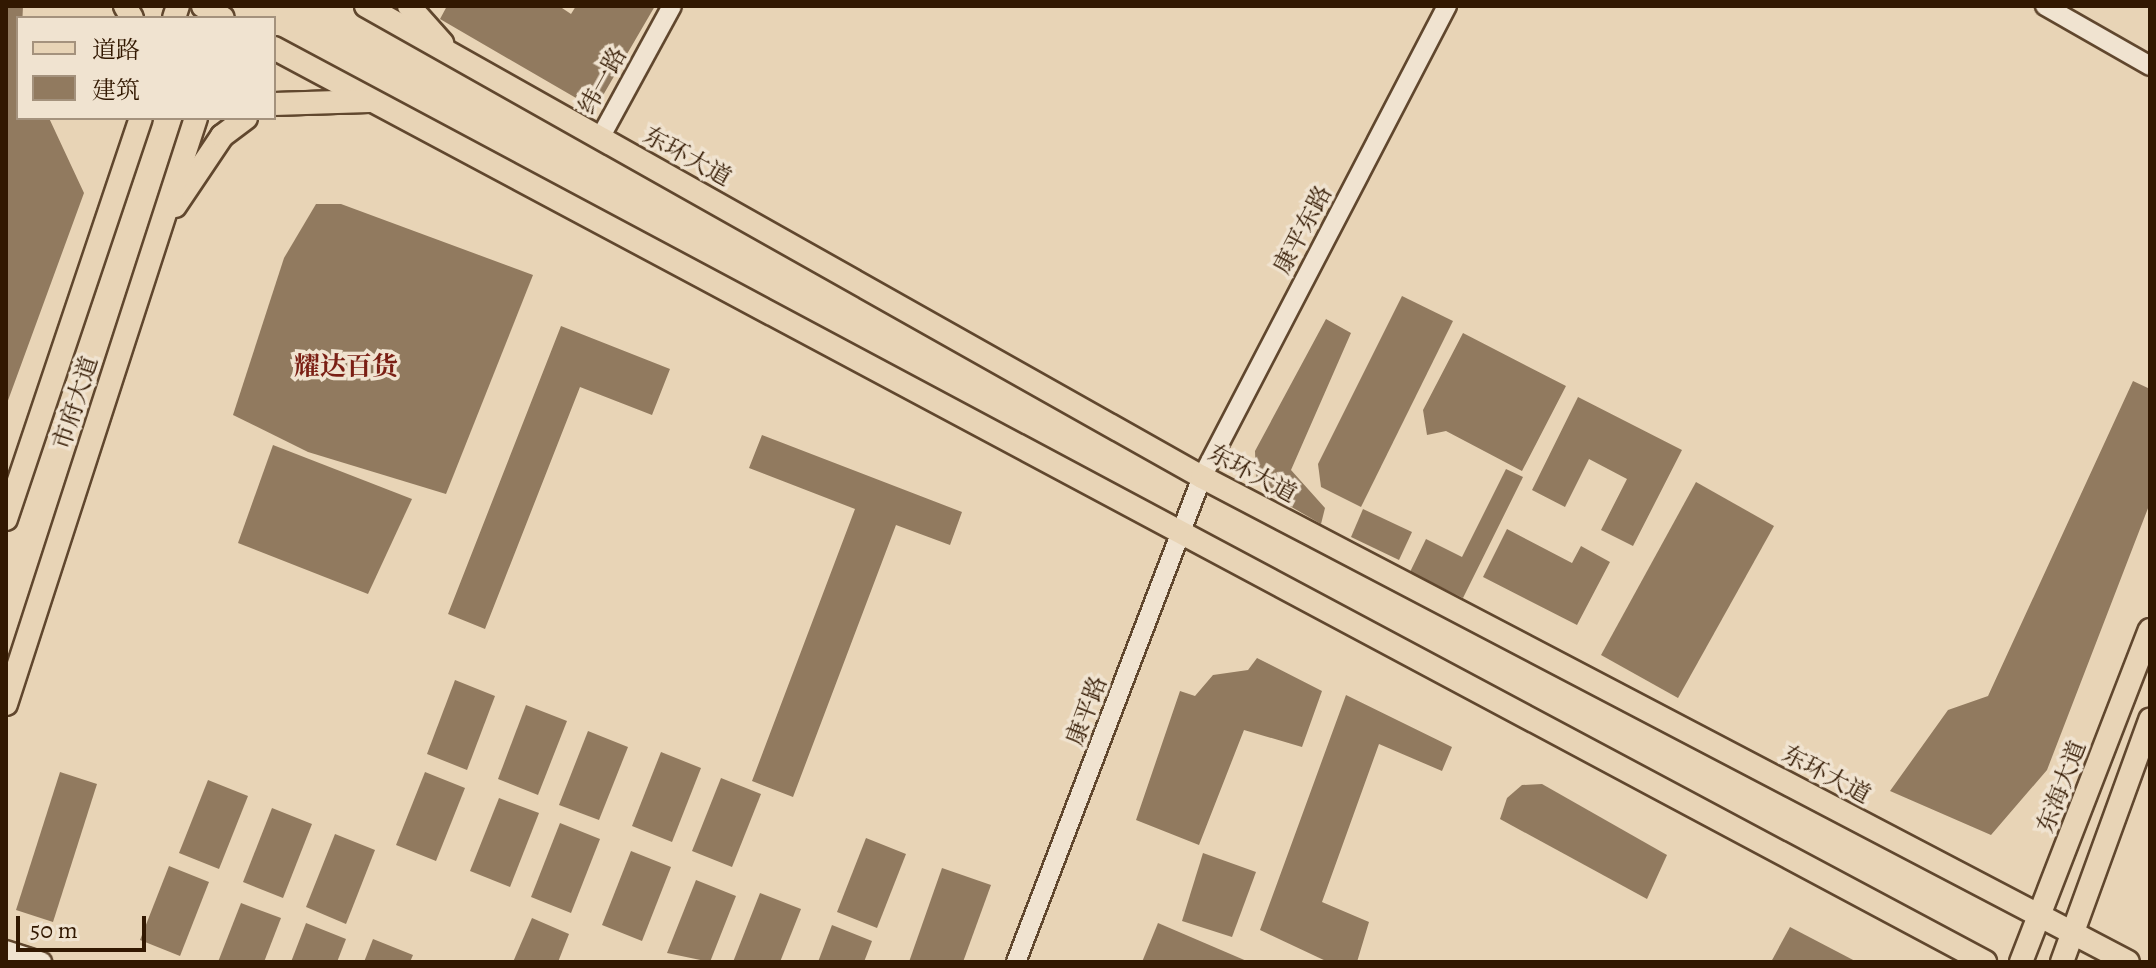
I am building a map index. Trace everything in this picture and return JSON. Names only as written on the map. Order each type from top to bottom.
[{"type":"main road","name":"东环大道","points":[[366,6],[1202,477],[2128,962]]},
{"type":"main road","points":[[409,6],[453,55]]},
{"type":"main road","points":[[276,49],[1985,962]]},
{"type":"main road","points":[[276,104],[372,101]]},
{"type":"main road","name":"市府大道","points":[[6,704],[195,120]]},
{"type":"main road","points":[[161,227],[222,136],[243,120]]},
{"type":"main road","name":"市府大道","points":[[6,519],[134,129]]},
{"type":"main road","name":"东海大道","points":[[2021,962],[2150,630]]},
{"type":"main road","points":[[2062,962],[2150,720]]},
{"type":"street","name":"纬一路","points":[[600,138],[672,6]]},
{"type":"street","name":"康平东路","points":[[1202,477],[1447,6]]},
{"type":"street","points":[[2045,6],[2150,66]]},
{"type":"street","name":"康平路","points":[[1016,962],[1202,477]]},
{"type":"street","points":[[6,950],[42,962]]},
{"type":"building","points":[[6,6],[23,6],[23,16],[16,16],[16,120],[50,120],[84,193],[6,406]]},
{"type":"building","points":[[447,6],[559,6],[571,14],[576,6],[655,6],[595,109],[440,19]]},
{"type":"building","name":"耀达百货","points":[[316,204],[341,204],[533,275],[446,494],[308,452],[233,415],[284,258]]},
{"type":"building","points":[[1402,296],[1453,321],[1361,507],[1321,487],[1318,464]]},
{"type":"building","points":[[1326,319],[1351,333],[1291,470],[1325,508],[1321,524],[1269,494],[1256,478],[1255,451]]},
{"type":"building","points":[[561,326],[670,369],[652,415],[580,387],[485,629],[448,614]]},
{"type":"building","points":[[1463,333],[1566,386],[1522,471],[1446,431],[1427,435],[1423,410]]},
{"type":"building","points":[[2133,381],[2150,389],[2150,503],[2047,770],[1991,835],[1890,791],[1948,710],[1988,696]]},
{"type":"building","points":[[1578,397],[1682,450],[1633,546],[1601,530],[1627,479],[1589,459],[1565,507],[1532,490]]},
{"type":"building","points":[[762,435],[962,512],[950,545],[896,525],[793,797],[752,781],[855,509],[749,468]]},
{"type":"building","points":[[273,445],[412,499],[368,594],[238,543]]},
{"type":"building","points":[[1506,469],[1523,477],[1463,598],[1410,572],[1426,539],[1462,557]]},
{"type":"building","points":[[1696,482],[1774,526],[1678,698],[1601,655]]},
{"type":"building","points":[[1363,509],[1412,532],[1399,560],[1351,537]]},
{"type":"building","points":[[1507,529],[1572,563],[1581,546],[1610,562],[1577,625],[1483,577]]},
{"type":"building","points":[[1257,658],[1322,691],[1302,747],[1244,730],[1199,845],[1136,820],[1180,691],[1195,696],[1213,675],[1248,670]]},
{"type":"building","points":[[455,680],[495,696],[467,770],[427,754]]},
{"type":"building","points":[[1346,695],[1452,747],[1442,771],[1379,744],[1322,902],[1369,922],[1357,962],[1328,962],[1260,930]]},
{"type":"building","points":[[526,705],[567,721],[538,795],[498,779]]},
{"type":"building","points":[[588,731],[628,747],[599,820],[559,805]]},
{"type":"building","points":[[661,752],[701,768],[672,842],[632,826]]},
{"type":"building","points":[[60,772],[97,784],[53,922],[16,910]]},
{"type":"building","points":[[425,772],[465,788],[436,861],[396,845]]},
{"type":"building","points":[[721,778],[761,794],[732,867],[692,851]]},
{"type":"building","points":[[208,780],[248,796],[219,869],[179,853]]},
{"type":"building","points":[[1542,784],[1667,855],[1647,899],[1500,819],[1507,798],[1522,785]]},
{"type":"building","points":[[499,798],[539,813],[510,887],[470,871]]},
{"type":"building","points":[[272,808],[312,824],[283,898],[243,882]]},
{"type":"building","points":[[560,823],[600,839],[571,913],[531,897]]},
{"type":"building","points":[[335,834],[375,850],[346,924],[306,907]]},
{"type":"building","points":[[866,838],[906,854],[877,928],[837,912]]},
{"type":"building","points":[[631,851],[671,867],[642,941],[602,925]]},
{"type":"building","points":[[1203,853],[1256,872],[1232,937],[1182,921]]},
{"type":"building","points":[[169,866],[209,882],[180,956],[140,940]]},
{"type":"building","points":[[942,868],[991,885],[963,962],[909,962]]},
{"type":"building","points":[[696,880],[736,896],[710,962],[667,953]]},
{"type":"building","points":[[760,893],[801,909],[780,962],[733,962]]},
{"type":"building","points":[[241,903],[281,918],[264,962],[218,962]]},
{"type":"building","points":[[532,918],[569,934],[558,962],[513,962]]},
{"type":"building","points":[[306,923],[346,939],[337,962],[291,962]]},
{"type":"building","points":[[1158,923],[1249,962],[1142,962]]},
{"type":"building","points":[[832,925],[872,941],[864,962],[818,962]]},
{"type":"building","points":[[1790,927],[1857,962],[1771,962]]},
{"type":"building","points":[[373,939],[413,955],[410,962],[364,962]]},
{"type":"district","name":"耀达百货","points":[[346,367]]}]
